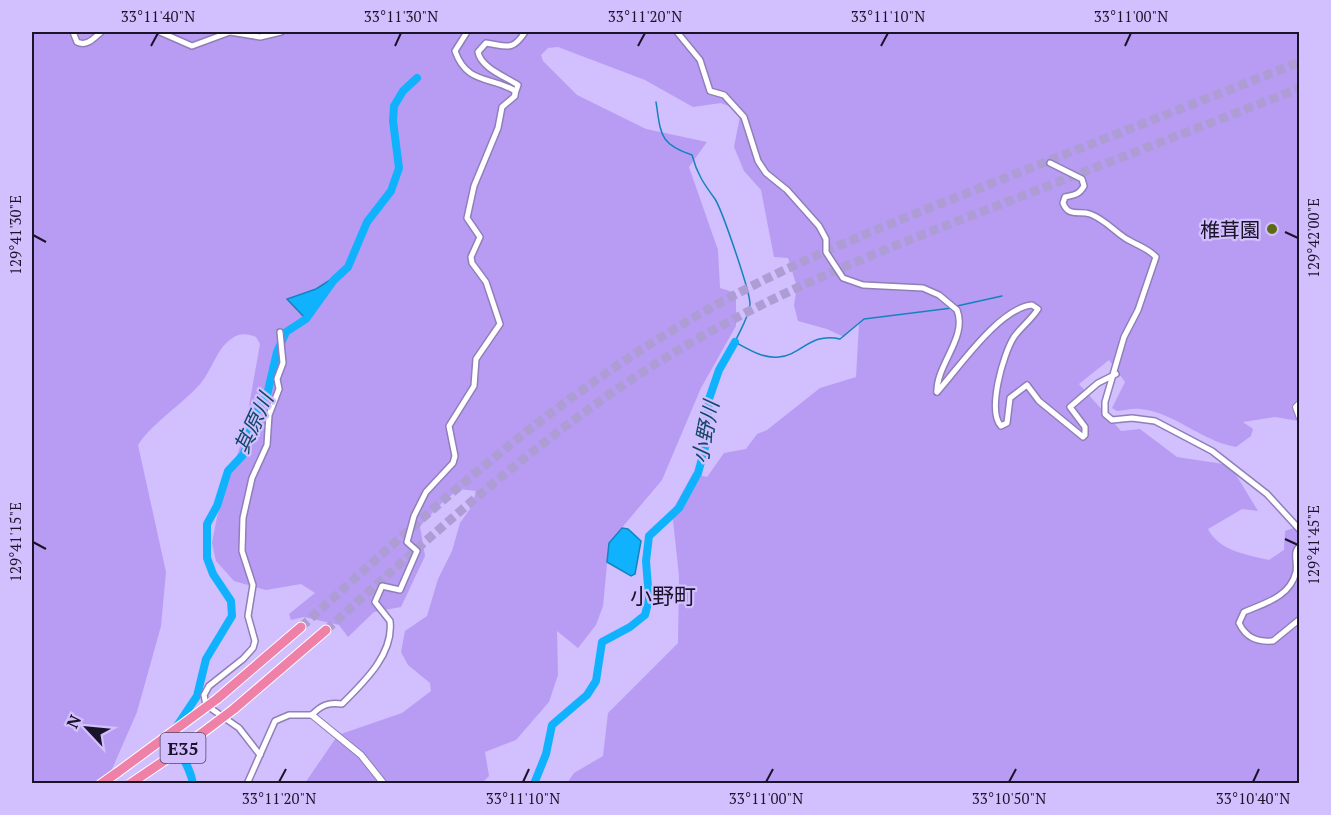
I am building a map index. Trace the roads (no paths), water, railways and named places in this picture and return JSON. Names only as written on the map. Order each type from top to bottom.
[{"type":"highway","name":"E35","points":[[101,783],[217,699],[301,627]]},
{"type":"highway","name":"E35","points":[[130,783],[177,752],[234,709],[326,630]]},
{"type":"street","points":[[73,32],[77,42],[82,44],[88,43],[101,32]]},
{"type":"street","points":[[160,32],[192,46],[230,32],[260,37],[281,32]]},
{"type":"street","points":[[467,32],[455,51],[463,66],[473,76],[511,88],[515,94]]},
{"type":"street","points":[[247,783],[252,780],[275,721],[289,715],[312,715],[330,702],[342,704],[359,688],[387,648],[390,621],[375,602],[382,585],[400,590],[413,564],[417,551],[407,542],[414,516],[426,492],[453,463],[455,456],[449,426],[474,386],[476,360],[500,324],[486,282],[472,263],[471,257],[480,237],[466,218],[474,186],[498,128],[502,107],[515,94],[518,86],[496,73],[478,57],[478,52],[486,43],[512,47],[517,45],[525,32]]},
{"type":"street","points":[[677,32],[700,60],[710,91],[724,95],[744,117],[754,153],[766,173],[800,203],[824,234],[826,252],[837,273],[853,283],[931,291],[957,310],[959,323],[957,332],[939,375],[937,392],[996,327],[1017,310],[1032,305],[1038,306],[1038,309],[1013,338],[1005,356],[995,405],[995,416],[1001,426],[1007,423],[1010,398],[1027,386],[1039,401],[1083,436],[1085,428],[1070,406],[1098,382],[1116,374]]},
{"type":"street","points":[[1050,163],[1082,179],[1084,186],[1081,191],[1077,195],[1065,197],[1063,204],[1065,209],[1073,214],[1088,213],[1126,239],[1152,251],[1156,257],[1138,310],[1124,338],[1116,374],[1105,402],[1104,410],[1108,417],[1155,421],[1212,451],[1267,494],[1285,511],[1289,520],[1299,530]]},
{"type":"street","points":[[260,755],[239,728],[206,705],[204,695],[209,686],[248,653],[255,641],[248,616],[253,585],[242,551],[243,518],[252,478],[267,445],[269,415],[279,389],[277,379],[283,363],[280,332]]},
{"type":"street","points":[[1299,403],[1296,407],[1299,418]]},
{"type":"street","points":[[1299,546],[1295,552],[1296,573],[1287,589],[1274,600],[1244,612],[1239,623],[1247,635],[1256,640],[1273,642],[1299,619]]},
{"type":"street","points":[[312,715],[361,755],[384,783]]},
{"type":"water","points":[[333,278],[334,280],[306,319],[287,299],[316,289]]},
{"type":"water","points":[[622,528],[628,529],[641,541],[635,574],[631,576],[607,562],[609,543]]},
{"type":"waterway","name":"其原川","points":[[193,784],[187,765],[171,735],[197,696],[206,659],[232,616],[231,601],[213,574],[207,558],[207,524],[217,506],[228,471],[243,455],[249,442],[251,421],[267,395],[277,352],[286,332],[306,319],[334,280],[348,267],[367,222],[391,191],[399,168],[393,121],[394,106],[403,91],[417,78]]},
{"type":"waterway","points":[[656,102],[661,130],[667,142],[692,155],[701,178],[719,206],[746,284],[750,304],[735,342],[761,355],[779,357],[814,341],[840,339],[864,319],[952,308]]},
{"type":"waterway","name":"小野川","points":[[957,306],[1002,296]]},
{"type":"waterway","name":"小野川","points":[[534,784],[546,754],[552,725],[587,695],[596,681],[602,642],[630,627],[645,615],[649,599],[646,561],[649,536],[679,508],[698,473],[706,444],[709,399],[719,370],[735,342]]},
{"type":"tunnel","points":[[301,627],[438,505],[531,428],[630,357],[718,304],[791,267],[866,234],[1300,62]]},
{"type":"tunnel","points":[[326,630],[453,517],[540,446],[632,379],[680,349],[756,308],[874,254],[1300,88]]},
{"type":"place","name":"椎茸園","points":[[1272,229]]},
{"type":"district","name":"小野町","points":[[663,595]]}]
